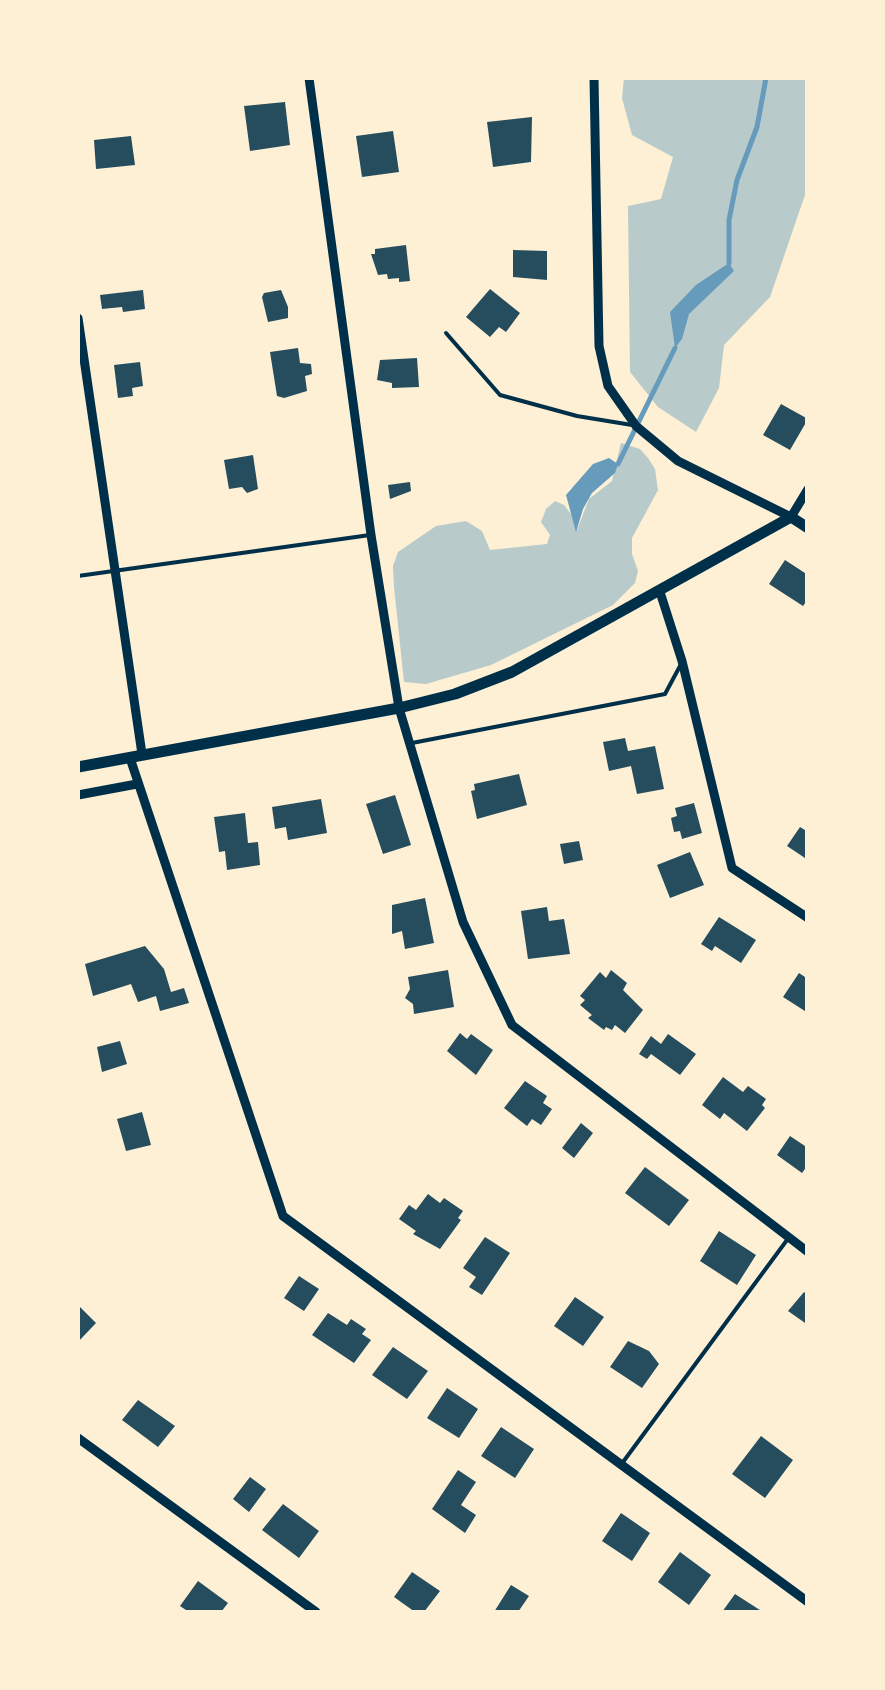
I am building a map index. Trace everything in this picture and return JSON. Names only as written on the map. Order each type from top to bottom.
[{"type":"street","points":[[309,78],[371,535],[399,708],[463,922],[512,1025],[808,1252]]},
{"type":"street","points":[[594,78],[599,346],[608,386],[636,426],[678,461],[808,528]]},
{"type":"street","points":[[78,318],[115,572],[137,784],[284,1216],[808,1602]]},
{"type":"street","points":[[78,767],[399,708],[455,694],[512,672],[792,517],[808,489]]},
{"type":"street","points":[[660,592],[682,661],[732,868],[808,918]]},
{"type":"street","points":[[78,795],[137,784]]},
{"type":"street","points":[[78,1438],[316,1612]]},
{"type":"lane","points":[[446,334],[500,395],[577,416],[636,426]]},
{"type":"lane","points":[[78,576],[371,535]]},
{"type":"lane","points":[[412,743],[666,694],[682,661]]},
{"type":"lane","points":[[620,1466],[788,1238]]},
{"type":"shaded area","points":[[624,78],[807,78],[807,189],[770,297],[724,345],[719,388],[696,432],[658,407],[630,372],[628,206],[661,199],[673,157],[632,135],[622,98]]},
{"type":"shaded area","points":[[621,443],[640,449],[648,458],[655,469],[658,490],[632,538],[638,571],[635,583],[613,605],[491,665],[426,684],[404,682],[393,566],[398,552],[436,526],[466,521],[482,531],[490,550],[547,544],[550,535],[541,522],[546,509],[555,501],[564,505],[574,518],[577,530],[589,499],[612,481]]},
{"type":"water","points":[[729,263],[734,271],[689,314],[682,339],[675,348],[670,312],[696,285]]},
{"type":"water","points":[[609,458],[618,464],[615,473],[592,493],[576,532],[566,495],[593,464]]},
{"type":"building","points":[[285,102],[290,145],[250,151],[244,106]]},
{"type":"building","points":[[532,117],[531,162],[493,167],[487,122]]},
{"type":"building","points":[[393,131],[399,172],[362,177],[356,136]]},
{"type":"building","points":[[131,136],[135,165],[96,169],[94,140]]},
{"type":"building","points":[[406,245],[410,281],[399,282],[399,278],[388,279],[387,274],[378,275],[371,254],[375,254],[375,249]]},
{"type":"building","points":[[513,250],[547,251],[547,280],[513,277]]},
{"type":"building","points":[[490,289],[520,313],[506,332],[499,327],[490,337],[466,317]]},
{"type":"building","points":[[143,290],[145,309],[102,309],[100,295]]},
{"type":"building","points":[[281,290],[288,318],[268,322],[262,297],[264,293]]},
{"type":"building","points":[[298,348],[300,363],[311,364],[312,374],[305,376],[307,391],[284,398],[277,396],[270,352]]},
{"type":"building","points":[[417,358],[419,387],[392,388],[392,383],[377,380],[380,360]]},
{"type":"building","points":[[140,362],[143,386],[132,388],[133,396],[118,398],[114,365]]},
{"type":"building","points":[[781,404],[808,419],[790,450],[763,435]]},
{"type":"building","points":[[253,455],[258,489],[247,493],[242,487],[229,489],[224,460]]},
{"type":"building","points":[[410,482],[411,491],[390,499],[388,485]]},
{"type":"building","points":[[785,560],[808,575],[808,599],[803,606],[769,584]]},
{"type":"building","points":[[625,738],[628,751],[655,746],[664,789],[637,794],[631,766],[609,771],[603,742]]},
{"type":"building","points":[[519,774],[527,805],[477,819],[471,791],[475,790],[474,784]]},
{"type":"building","points":[[395,795],[411,845],[383,854],[366,804]]},
{"type":"building","points":[[321,799],[327,833],[288,840],[286,827],[275,829],[272,807]]},
{"type":"building","points":[[694,803],[702,833],[682,839],[680,831],[674,832],[671,818],[677,816],[675,808]]},
{"type":"building","points":[[245,813],[248,843],[258,842],[260,865],[227,870],[225,851],[219,852],[214,817]]},
{"type":"building","points":[[800,827],[808,832],[808,860],[787,846]]},
{"type":"building","points":[[579,841],[583,860],[564,864],[560,844]]},
{"type":"building","points":[[690,852],[704,885],[670,898],[657,865]]},
{"type":"building","points":[[425,898],[434,943],[405,949],[402,931],[392,934],[392,905]]},
{"type":"building","points":[[547,907],[549,921],[564,919],[570,954],[528,959],[521,911]]},
{"type":"building","points":[[719,917],[756,940],[741,963],[715,946],[712,951],[701,944]]},
{"type":"building","points":[[145,946],[164,969],[171,992],[184,988],[189,1003],[160,1011],[156,996],[138,1002],[131,984],[93,996],[85,964]]},
{"type":"building","points":[[448,970],[454,1007],[414,1014],[413,1004],[405,998],[410,989],[408,977]]},
{"type":"building","points":[[611,970],[627,983],[623,990],[643,1010],[625,1033],[615,1025],[612,1030],[604,1030],[588,1018],[592,1015],[580,1005],[585,1000],[580,996],[600,972],[606,978]]},
{"type":"building","points":[[799,973],[808,979],[808,1013],[783,997]]},
{"type":"building","points":[[460,1033],[467,1039],[471,1034],[493,1050],[476,1075],[447,1051]]},
{"type":"building","points":[[668,1034],[696,1054],[680,1075],[651,1054],[647,1059],[639,1054],[651,1036],[661,1044]]},
{"type":"building","points":[[120,1041],[127,1064],[102,1072],[97,1047]]},
{"type":"building","points":[[723,1077],[743,1092],[748,1086],[766,1099],[762,1105],[765,1108],[747,1131],[724,1113],[720,1119],[702,1105]]},
{"type":"building","points":[[525,1081],[547,1096],[543,1103],[552,1109],[541,1125],[532,1119],[527,1126],[504,1108]]},
{"type":"building","points":[[142,1112],[151,1145],[126,1151],[117,1119]]},
{"type":"building","points":[[581,1123],[593,1133],[574,1158],[562,1148]]},
{"type":"building","points":[[790,1136],[808,1148],[808,1165],[802,1173],[777,1155]]},
{"type":"building","points":[[645,1167],[689,1200],[669,1226],[625,1193]]},
{"type":"building","points":[[428,1194],[440,1203],[444,1198],[463,1211],[440,1249],[413,1234],[416,1231],[399,1219],[409,1205],[416,1210]]},
{"type":"building","points":[[719,1231],[756,1255],[737,1285],[700,1261]]},
{"type":"building","points":[[485,1237],[510,1253],[482,1295],[469,1287],[476,1277],[463,1268]]},
{"type":"building","points":[[299,1276],[319,1289],[304,1311],[284,1298]]},
{"type":"building","points":[[804,1292],[808,1295],[808,1325],[788,1311]]},
{"type":"building","points":[[575,1297],[604,1317],[583,1346],[554,1326]]},
{"type":"building","points":[[78,1305],[96,1323],[78,1342]]},
{"type":"building","points":[[328,1313],[347,1325],[351,1319],[366,1329],[362,1334],[371,1340],[354,1363],[312,1335]]},
{"type":"building","points":[[628,1341],[649,1351],[659,1364],[642,1388],[610,1367]]},
{"type":"building","points":[[393,1347],[428,1371],[407,1399],[372,1375]]},
{"type":"building","points":[[447,1388],[478,1409],[459,1438],[427,1418]]},
{"type":"building","points":[[138,1400],[175,1426],[158,1447],[122,1420]]},
{"type":"building","points":[[501,1427],[534,1449],[515,1478],[481,1456]]},
{"type":"building","points":[[761,1436],[793,1460],[765,1498],[732,1474]]},
{"type":"building","points":[[458,1470],[476,1482],[461,1505],[476,1515],[465,1533],[432,1509]]},
{"type":"building","points":[[250,1477],[266,1489],[249,1512],[233,1499]]},
{"type":"building","points":[[283,1504],[319,1531],[299,1558],[262,1530]]},
{"type":"building","points":[[621,1513],[650,1533],[632,1561],[602,1541]]},
{"type":"building","points":[[680,1552],[711,1575],[689,1605],[658,1582]]},
{"type":"building","points":[[412,1572],[440,1591],[424,1612],[415,1612],[394,1597]]},
{"type":"building","points":[[198,1581],[228,1603],[221,1612],[189,1612],[180,1606]]},
{"type":"building","points":[[511,1585],[529,1596],[518,1612],[494,1612]]},
{"type":"building","points":[[735,1594],[763,1612],[722,1612]]},
{"type":"waterway","points":[[729,263],[729,220],[737,180],[757,127],[766,78]]},
{"type":"waterway","points":[[618,464],[675,348]]}]
